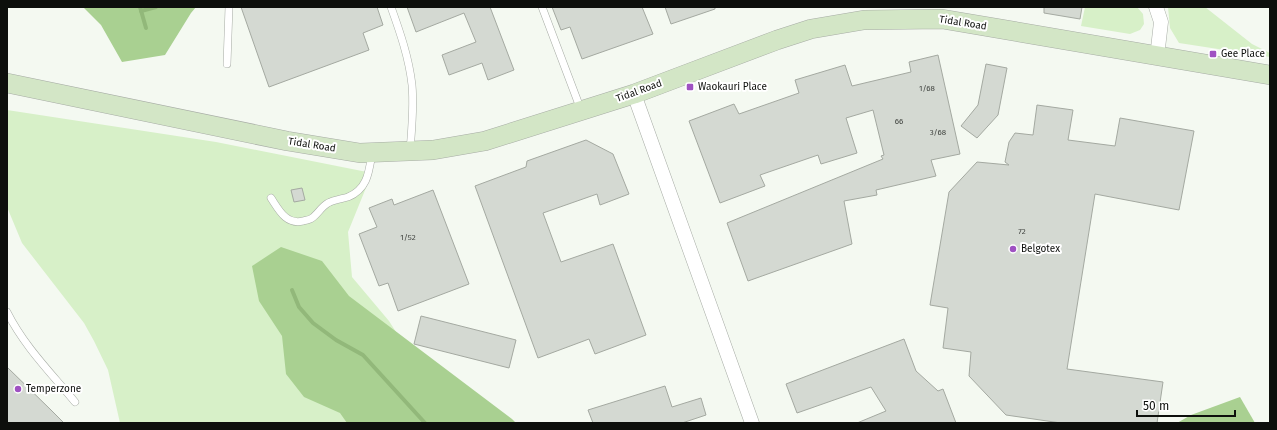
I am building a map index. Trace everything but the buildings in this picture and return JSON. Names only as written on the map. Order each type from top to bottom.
[{"type":"main road","name":"Tidal Road","points":[[7,83],[287,142],[360,153],[433,150],[485,141],[634,94],[777,40],[811,29],[864,20],[942,19],[1270,75]]},
{"type":"street","points":[[1156,7],[1161,22],[1158,57]]},
{"type":"street","points":[[634,94],[752,423]]},
{"type":"lane","points":[[227,64],[229,7]]},
{"type":"lane","points":[[391,7],[407,56],[412,86],[413,119],[410,150]]},
{"type":"lane","points":[[542,7],[582,111]]},
{"type":"lane","points":[[271,198],[282,215],[288,220],[300,222],[311,219],[327,204],[356,194],[362,188],[368,176],[372,152]]},
{"type":"lane","points":[[7,312],[26,344],[75,402]]},
{"type":"green space","points":[[83,7],[196,7],[165,55],[122,62],[101,25]]},
{"type":"green space","points":[[1085,7],[1137,7],[1143,14],[1144,24],[1140,30],[1130,34],[1081,26]]},
{"type":"green space","points":[[1168,7],[1205,7],[1252,44],[1270,53],[1270,57],[1179,43],[1170,28]]},
{"type":"green space","points":[[7,110],[216,142],[372,173],[348,232],[352,277],[389,321],[412,357],[440,423],[120,423],[108,370],[94,341],[84,323],[22,243],[7,207]]},
{"type":"green space","points":[[281,247],[322,261],[349,296],[516,423],[347,423],[340,413],[304,397],[286,374],[282,336],[259,301],[252,266]]},
{"type":"green space","points":[[1240,397],[1255,423],[1177,423],[1191,415]]},
{"type":"waterway","points":[[140,7],[146,28]]},
{"type":"waterway","points":[[141,11],[156,7]]},
{"type":"waterway","points":[[292,290],[299,307],[313,323],[336,340],[363,355],[425,423]]},
{"type":"place","name":"Gee Place","points":[[1213,54]]},
{"type":"place","name":"Waokauri Place","points":[[690,87]]},
{"type":"place","name":"Belgotex","points":[[1013,249]]},
{"type":"place","name":"Temperzone","points":[[18,389]]}]
